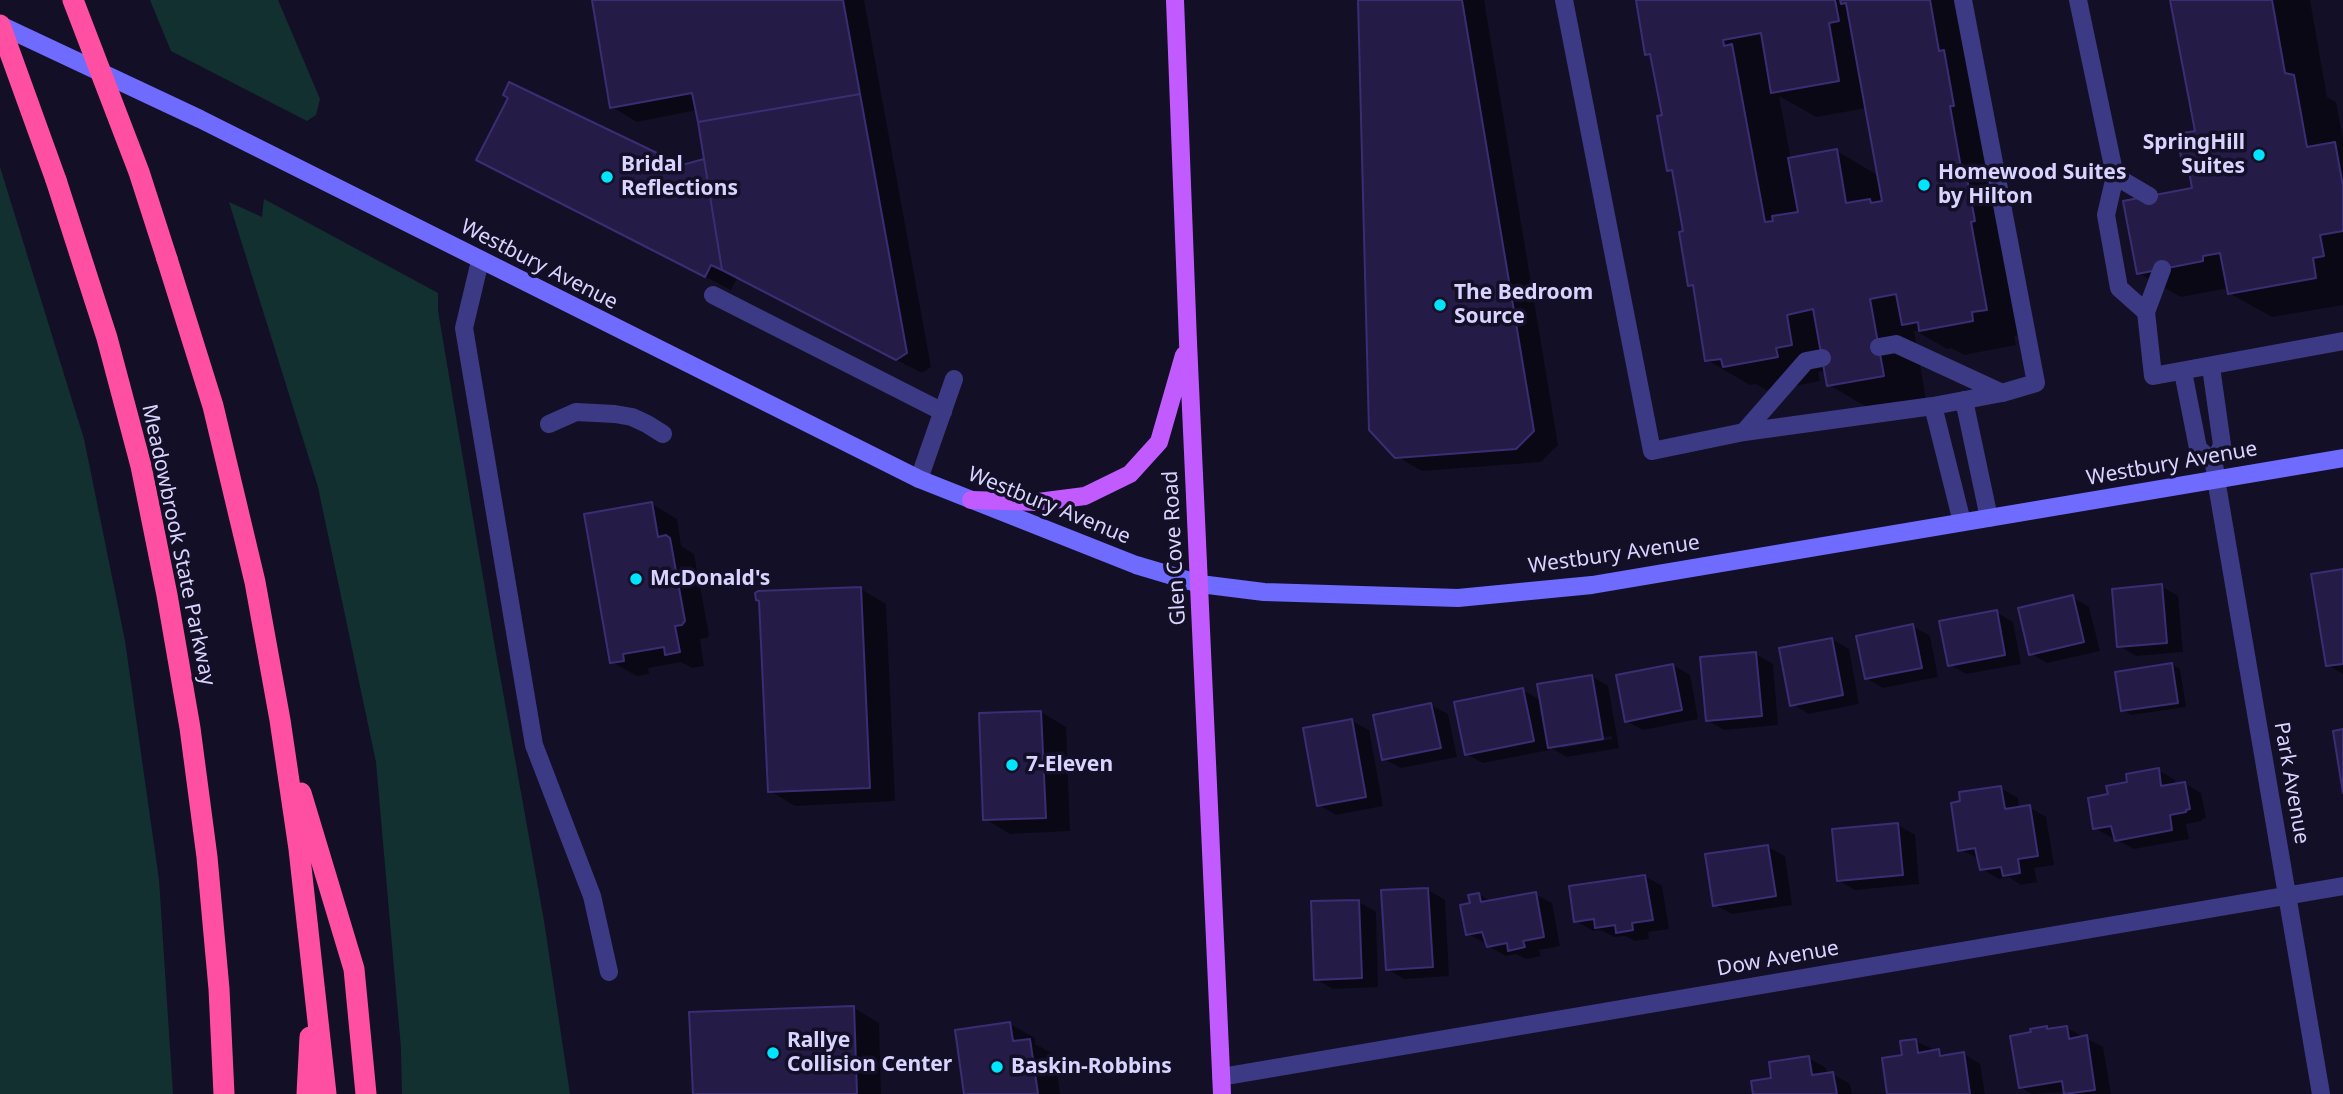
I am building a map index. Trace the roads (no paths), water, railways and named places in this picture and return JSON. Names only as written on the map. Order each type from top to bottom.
[{"type":"highway","points":[[73,0],[139,172],[213,406],[233,485],[255,582],[280,720],[299,849],[326,1094]]},
{"type":"highway","name":"Meadowbrook State Parkway","points":[[0,25],[56,180],[107,338],[141,466],[190,728],[207,857],[219,989],[223,1094]]},
{"type":"highway","points":[[280,720],[354,970],[366,1094]]},
{"type":"highway","points":[[307,1094],[313,980]]},
{"type":"main road","name":"Glen Cove Road","points":[[1175,0],[1221,1086]]},
{"type":"main road","name":"Westbury Avenue","points":[[0,25],[200,119],[919,479],[1136,565],[1200,584],[1265,593],[1458,598],[1592,585],[1989,518],[2215,471],[2343,458]]},
{"type":"main road","points":[[971,500],[1038,502],[1085,496],[1130,474],[1159,442],[1188,342]]},
{"type":"street","points":[[1564,0],[1652,451],[1744,432],[1933,406],[2003,393],[2036,383],[1963,0]]},
{"type":"street","points":[[2078,0],[2115,176],[2106,215],[2119,288],[2146,312]]},
{"type":"street","points":[[2115,176],[2149,196]]},
{"type":"street","points":[[480,261],[464,328],[534,745],[592,896],[609,972]]},
{"type":"street","points":[[2162,269],[2146,312],[2153,376],[2343,341]]},
{"type":"street","points":[[713,295],[943,412]]},
{"type":"street","points":[[1879,347],[1896,344],[2003,393]]},
{"type":"street","points":[[1744,432],[1806,361],[1822,358]]},
{"type":"street","points":[[2211,367],[2222,445],[2215,471]]},
{"type":"street","points":[[2183,372],[2197,448],[2215,471]]},
{"type":"street","points":[[919,479],[954,379]]},
{"type":"street","points":[[1964,400],[1989,518]]},
{"type":"street","points":[[1933,406],[1962,522]]},
{"type":"street","points":[[549,424],[576,412],[615,414],[640,421],[663,434]]},
{"type":"street","name":"Park Avenue","points":[[2215,471],[2321,1094]]},
{"type":"street","name":"Dow Avenue","points":[[1221,1086],[2343,886]]},
{"type":"place","name":"SpringHill Suites","points":[[2259,155]]},
{"type":"place","name":"Bridal Reflections","points":[[607,177]]},
{"type":"place","name":"Homewood Suites by Hilton","points":[[1924,185]]},
{"type":"place","name":"The Bedroom Source","points":[[1440,305]]},
{"type":"place","name":"McDonald's","points":[[636,579]]},
{"type":"place","name":"7-Eleven","points":[[1012,765]]},
{"type":"place","name":"Rallye Collision Center","points":[[773,1053]]},
{"type":"place","name":"Baskin-Robbins","points":[[997,1067]]}]
